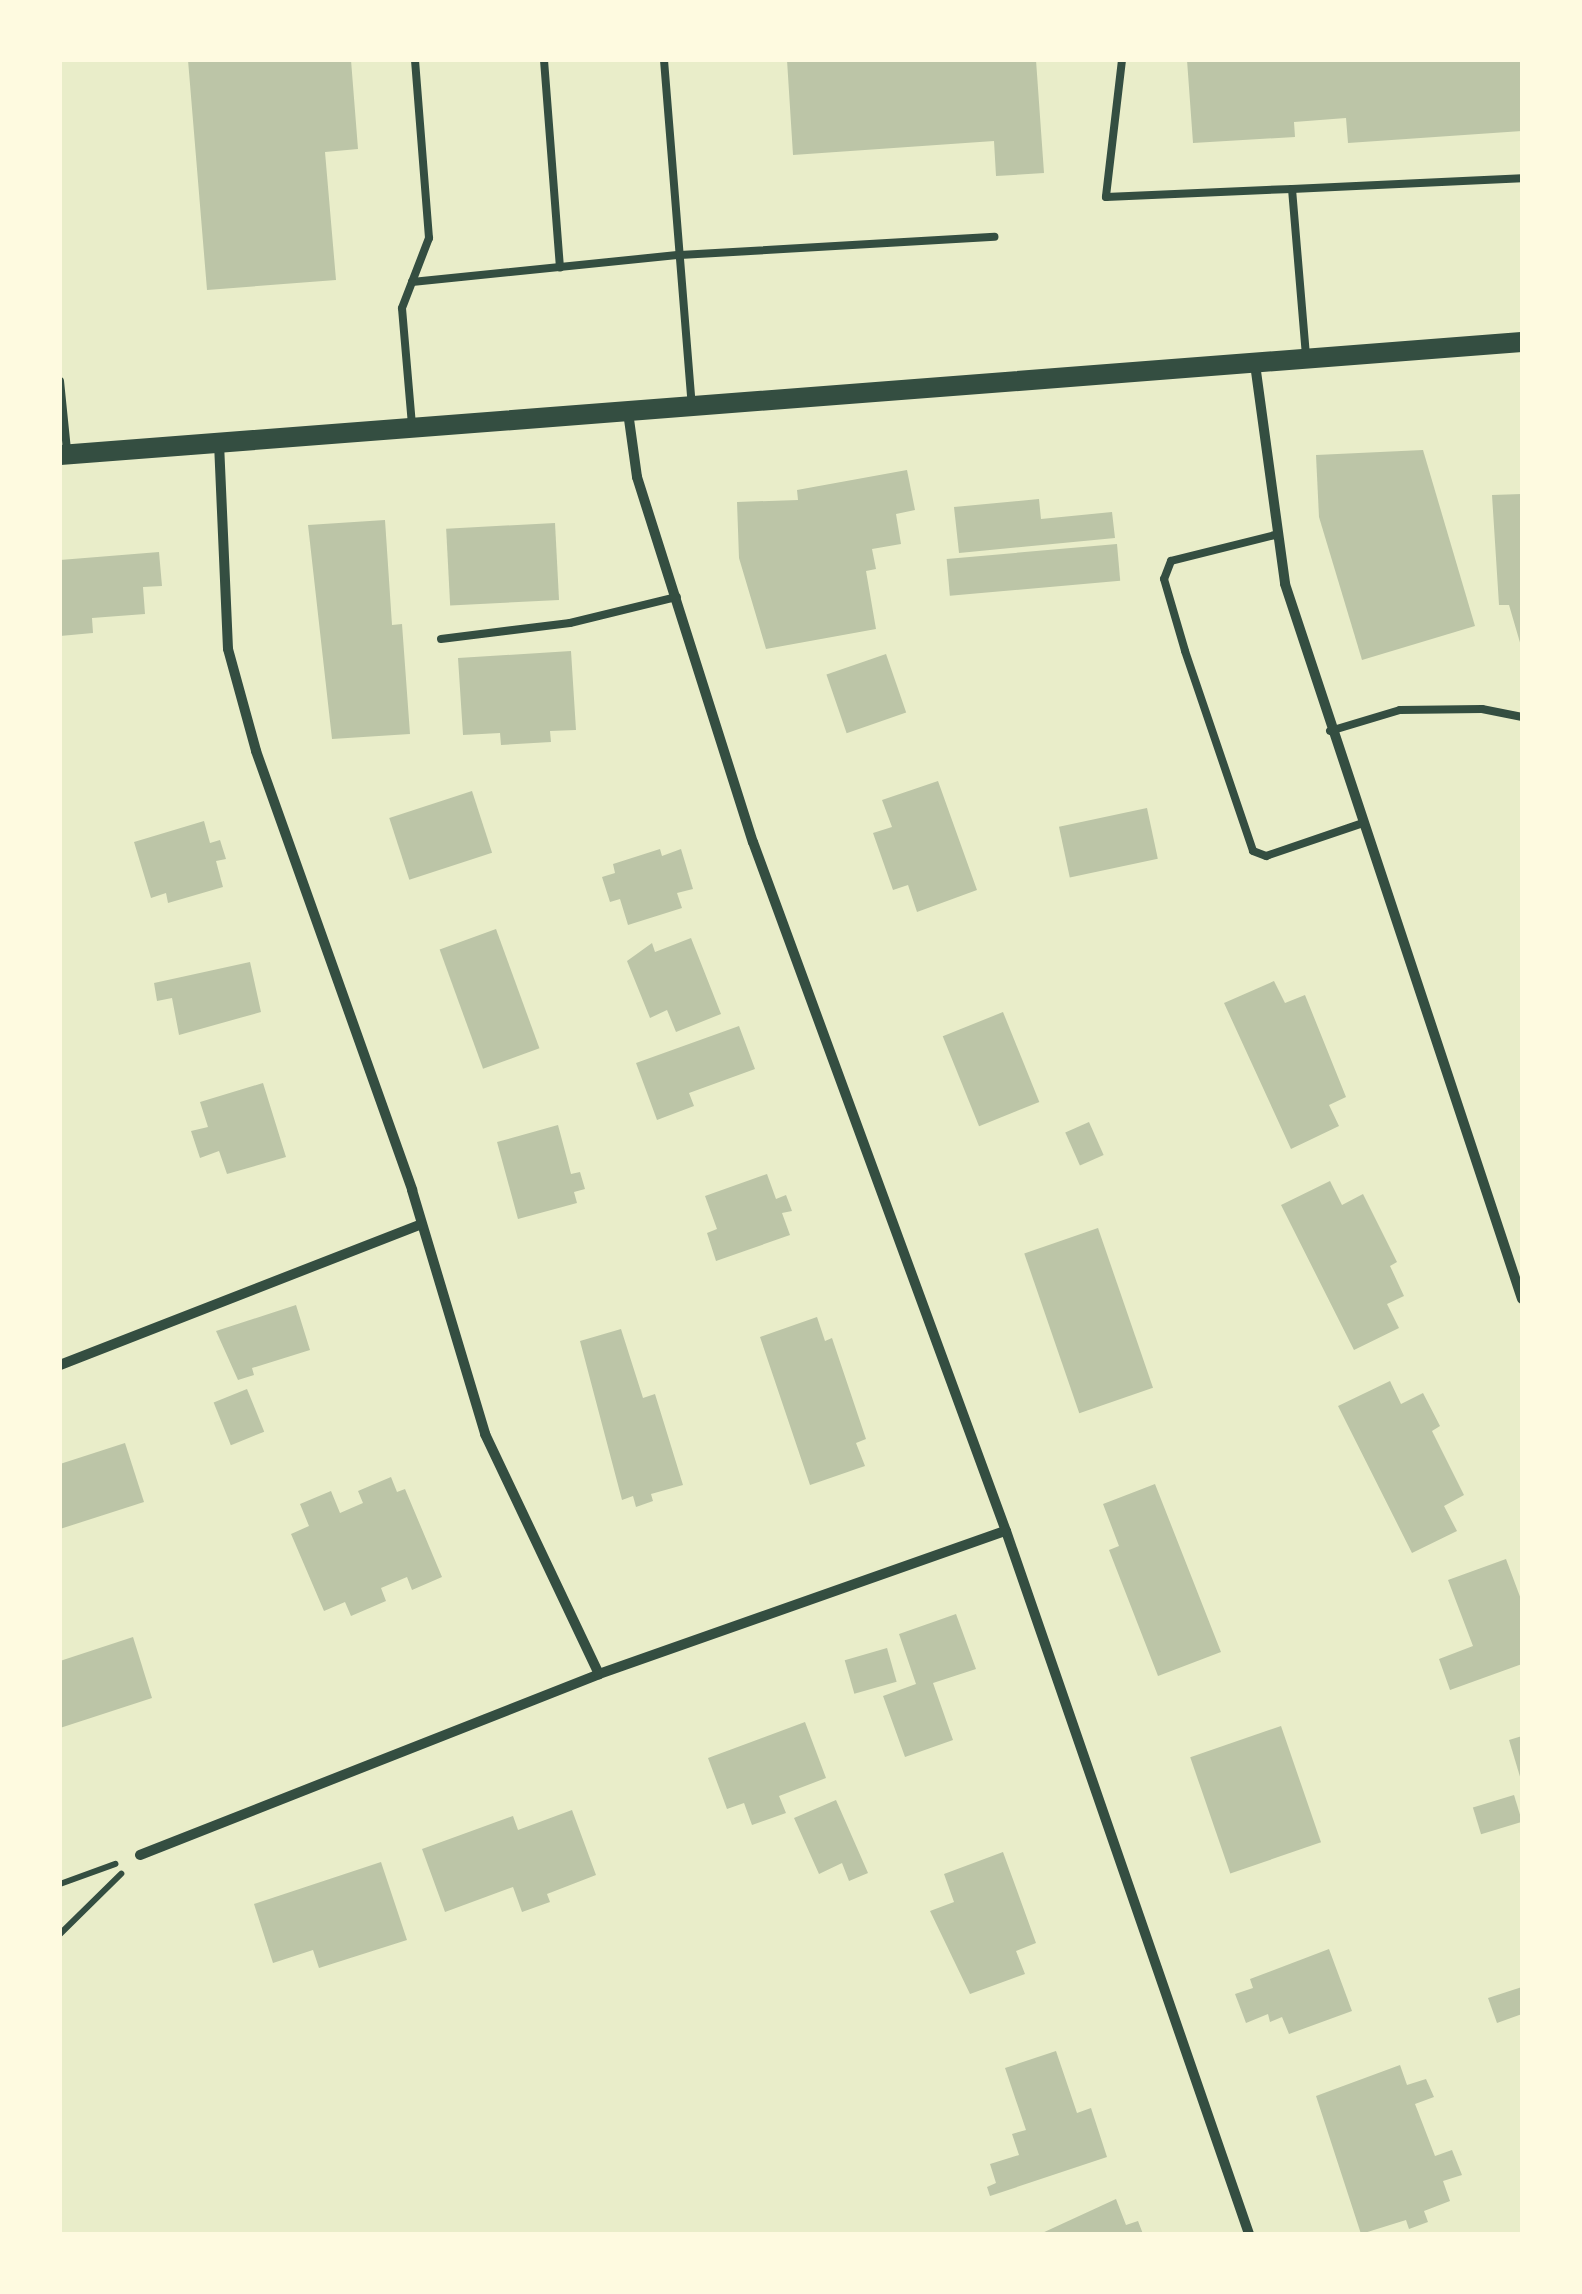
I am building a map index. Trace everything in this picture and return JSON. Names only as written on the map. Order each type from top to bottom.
[{"type":"main road","points":[[64,455],[1522,342]]},
{"type":"street","points":[[1255,364],[1276,536],[1330,730],[1522,1299]]},
{"type":"street","points":[[628,412],[637,477],[753,842],[1006,1532],[1249,2234]]},
{"type":"street","points":[[220,443],[228,649],[310,912],[422,1224],[485,1434],[599,1674]]},
{"type":"street","points":[[60,1364],[422,1224]]},
{"type":"street","points":[[140,1855],[599,1674],[1006,1532]]},
{"type":"lane","points":[[413,429],[402,308],[429,238],[415,60]]},
{"type":"lane","points":[[544,60],[560,267]]},
{"type":"lane","points":[[664,60],[692,406]]},
{"type":"lane","points":[[1122,60],[1106,197],[1522,178]]},
{"type":"lane","points":[[1292,189],[1306,360]]},
{"type":"lane","points":[[412,282],[680,255],[994,237]]},
{"type":"lane","points":[[60,381],[64,455]]},
{"type":"lane","points":[[1276,536],[1171,560],[1164,579],[1185,652],[1254,851],[1266,856],[1360,824]]},
{"type":"lane","points":[[441,639],[570,623],[677,597]]},
{"type":"lane","points":[[1330,730],[1400,710],[1482,709],[1522,717]]},
{"type":"path","points":[[60,1884],[140,1855]]},
{"type":"path","points":[[60,1934],[140,1855]]},
{"type":"building","points":[[188,60],[351,60],[358,149],[325,152],[336,280],[207,290]]},
{"type":"building","points":[[787,60],[1036,60],[1044,173],[996,176],[994,141],[793,155]]},
{"type":"building","points":[[1187,60],[1522,60],[1522,131],[1348,143],[1346,118],[1294,122],[1295,137],[1193,143]]},
{"type":"building","points":[[1423,450],[1475,626],[1362,660],[1319,517],[1316,455]]},
{"type":"building","points":[[907,470],[915,510],[896,514],[901,544],[872,549],[876,569],[866,571],[876,629],[766,649],[739,558],[737,502],[798,500],[797,490]]},
{"type":"building","points":[[1522,494],[1521,646],[1509,605],[1499,605],[1492,495]]},
{"type":"building","points":[[1039,499],[1041,519],[1112,512],[1115,538],[959,553],[954,507]]},
{"type":"building","points":[[385,520],[392,625],[402,624],[410,734],[332,739],[308,525]]},
{"type":"building","points":[[555,523],[559,600],[450,606],[446,529]]},
{"type":"building","points":[[1117,544],[1120,581],[950,596],[947,559]]},
{"type":"building","points":[[159,552],[162,586],[143,587],[145,614],[92,618],[93,633],[60,636],[60,560]]},
{"type":"building","points":[[571,651],[576,730],[550,731],[551,742],[501,745],[500,733],[463,735],[458,658]]},
{"type":"building","points":[[886,654],[906,713],[847,733],[826,675]]},
{"type":"building","points":[[938,781],[977,890],[917,912],[908,885],[893,890],[873,833],[892,827],[882,800]]},
{"type":"building","points":[[472,791],[492,853],[409,880],[389,818]]},
{"type":"building","points":[[1147,808],[1158,859],[1070,878],[1059,827]]},
{"type":"building","points":[[204,821],[210,843],[220,840],[226,859],[216,861],[223,887],[168,903],[166,893],[151,898],[134,842]]},
{"type":"building","points":[[660,849],[662,856],[681,849],[693,889],[677,893],[682,908],[628,925],[620,899],[610,902],[602,877],[615,873],[613,864]]},
{"type":"building","points":[[496,929],[539,1048],[483,1069],[440,950]]},
{"type":"building","points":[[691,938],[721,1014],[676,1032],[667,1010],[650,1018],[627,961],[652,943],[655,952]]},
{"type":"building","points":[[250,962],[261,1012],[179,1035],[172,998],[157,1001],[154,983]]},
{"type":"building","points":[[1274,981],[1285,1003],[1305,995],[1346,1097],[1329,1105],[1339,1126],[1291,1149],[1224,1003]]},
{"type":"building","points":[[1003,1012],[1039,1102],[979,1126],[943,1036]]},
{"type":"building","points":[[739,1026],[755,1069],[689,1093],[694,1106],[657,1120],[636,1063]]},
{"type":"building","points":[[263,1083],[286,1157],[227,1174],[219,1151],[200,1158],[191,1131],[208,1127],[200,1102]]},
{"type":"building","points":[[1089,1122],[1104,1155],[1080,1165],[1065,1133]]},
{"type":"building","points":[[558,1125],[571,1174],[580,1172],[585,1189],[574,1192],[577,1203],[518,1219],[497,1142]]},
{"type":"building","points":[[767,1174],[776,1199],[786,1195],[792,1211],[782,1213],[790,1235],[716,1261],[707,1233],[717,1229],[705,1196]]},
{"type":"building","points":[[1330,1181],[1342,1205],[1363,1194],[1397,1262],[1390,1266],[1404,1296],[1387,1304],[1399,1328],[1354,1350],[1281,1205]]},
{"type":"building","points":[[1098,1228],[1153,1388],[1079,1413],[1024,1253]]},
{"type":"building","points":[[296,1305],[310,1350],[252,1368],[254,1375],[238,1380],[216,1331]]},
{"type":"building","points":[[817,1317],[825,1341],[832,1338],[866,1439],[856,1443],[865,1466],[810,1485],[760,1337]]},
{"type":"building","points":[[621,1329],[643,1398],[655,1394],[683,1485],[651,1494],[653,1501],[636,1507],[633,1496],[622,1500],[580,1341]]},
{"type":"building","points":[[1390,1381],[1401,1404],[1423,1393],[1440,1426],[1432,1431],[1464,1495],[1444,1506],[1457,1531],[1412,1553],[1338,1406]]},
{"type":"building","points":[[247,1389],[264,1432],[231,1445],[214,1402]]},
{"type":"building","points":[[125,1443],[144,1502],[60,1529],[60,1464]]},
{"type":"building","points":[[391,1477],[397,1492],[405,1489],[442,1577],[412,1590],[407,1577],[381,1588],[386,1601],[351,1616],[345,1602],[324,1611],[291,1534],[309,1526],[300,1504],[331,1491],[340,1513],[363,1503],[358,1491]]},
{"type":"building","points":[[1155,1484],[1221,1652],[1158,1676],[1109,1550],[1119,1546],[1103,1504]]},
{"type":"building","points":[[1506,1559],[1522,1602],[1522,1664],[1450,1690],[1439,1659],[1473,1646],[1448,1580]]},
{"type":"building","points":[[956,1614],[976,1669],[933,1683],[953,1740],[905,1757],[883,1696],[916,1684],[899,1634]]},
{"type":"building","points":[[133,1637],[152,1698],[60,1728],[60,1661]]},
{"type":"building","points":[[887,1648],[897,1682],[854,1694],[845,1660]]},
{"type":"building","points":[[805,1722],[826,1778],[779,1796],[786,1813],[752,1825],[744,1803],[727,1809],[708,1758]]},
{"type":"building","points":[[1281,1726],[1321,1842],[1230,1874],[1190,1757]]},
{"type":"building","points":[[1522,1736],[1522,1780],[1521,1780],[1509,1740]]},
{"type":"building","points":[[1514,1795],[1522,1822],[1481,1834],[1473,1808]]},
{"type":"building","points":[[836,1800],[868,1873],[849,1881],[842,1863],[819,1874],[794,1818]]},
{"type":"building","points":[[572,1810],[596,1875],[547,1894],[550,1902],[522,1912],[513,1887],[445,1912],[422,1849],[513,1816],[518,1830]]},
{"type":"building","points":[[1003,1852],[1036,1943],[1016,1951],[1025,1974],[970,1994],[930,1911],[954,1902],[944,1874]]},
{"type":"building","points":[[381,1862],[407,1940],[319,1968],[313,1950],[273,1963],[254,1904]]},
{"type":"building","points":[[1329,1949],[1352,2011],[1289,2034],[1282,2017],[1270,2022],[1268,2014],[1246,2023],[1235,1994],[1253,1988],[1250,1979]]},
{"type":"building","points":[[1522,1987],[1522,2014],[1497,2023],[1488,1998]]},
{"type":"building","points":[[1056,2051],[1077,2113],[1091,2108],[1107,2157],[990,2196],[987,2187],[996,2183],[990,2164],[1019,2155],[1012,2134],[1026,2130],[1005,2068]]},
{"type":"building","points":[[1400,2065],[1407,2085],[1426,2079],[1434,2097],[1415,2104],[1435,2156],[1452,2150],[1462,2175],[1443,2181],[1450,2201],[1424,2211],[1428,2222],[1409,2229],[1406,2220],[1361,2234],[1316,2096]]},
{"type":"building","points":[[1116,2199],[1126,2225],[1138,2221],[1143,2234],[1040,2234]]}]
